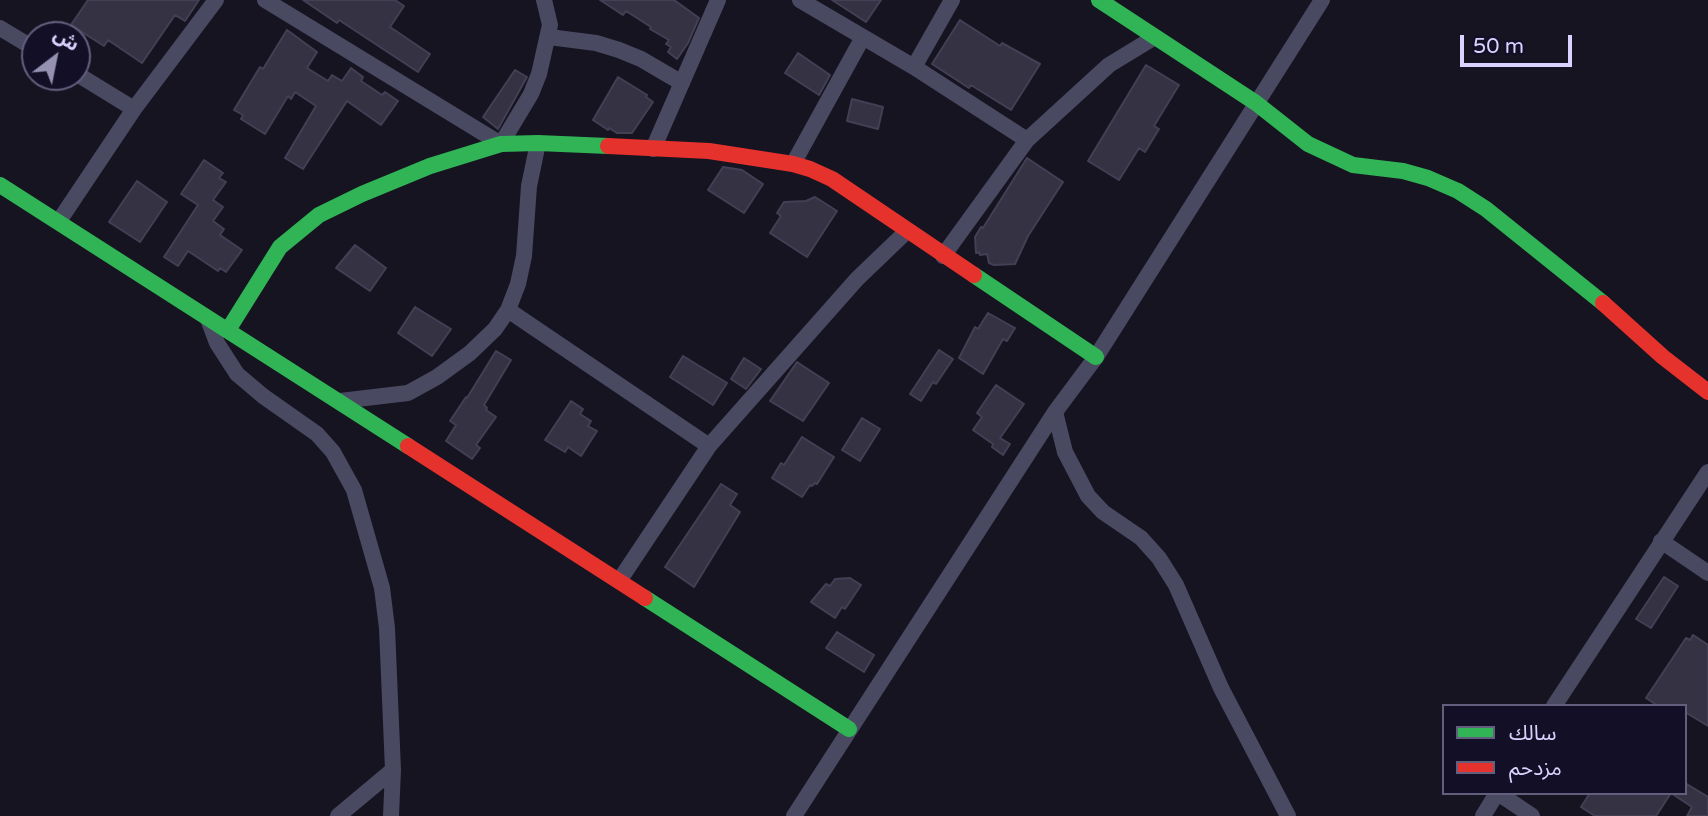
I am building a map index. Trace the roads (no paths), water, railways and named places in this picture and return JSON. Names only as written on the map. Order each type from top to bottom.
[{"type":"street","points":[[59,221],[134,109],[216,0]]},
{"type":"street","points":[[265,0],[501,144]]},
{"type":"street","points":[[501,144],[531,94],[549,37],[550,25],[544,0]]},
{"type":"street","points":[[653,149],[718,0]]},
{"type":"street","points":[[800,0],[914,67],[1027,141]]},
{"type":"street","points":[[914,67],[952,0]]},
{"type":"street","points":[[1099,0],[1256,103],[1308,144],[1353,165],[1403,171],[1458,191],[1585,286],[1663,357],[1708,392]]},
{"type":"street","points":[[794,816],[1055,412],[1096,357],[1322,0]]},
{"type":"street","points":[[0,28],[21,41]]},
{"type":"street","points":[[549,37],[584,41],[619,50],[663,70],[682,83]]},
{"type":"street","points":[[793,164],[863,37]]},
{"type":"street","points":[[943,256],[1027,141],[1109,65],[1155,37]]},
{"type":"street","points":[[91,83],[134,109]]},
{"type":"street","points":[[340,401],[408,393],[437,377],[470,353],[495,329],[508,310],[518,284],[524,256],[529,186],[538,143]]},
{"type":"street","points":[[228,330],[281,247],[319,215],[419,171],[501,144],[538,143],[709,151],[793,164],[832,179],[1096,357]]},
{"type":"street","points":[[0,185],[849,729]]},
{"type":"street","points":[[619,581],[709,446],[857,279],[907,231]]},
{"type":"street","points":[[508,310],[709,446]]},
{"type":"street","points":[[206,316],[217,342],[237,374],[317,434],[333,453],[354,490],[382,588],[386,615],[393,770],[391,816]]},
{"type":"street","points":[[1055,412],[1065,452],[1088,496],[1102,512],[1141,538],[1159,558],[1176,585],[1221,688],[1288,816]]},
{"type":"street","points":[[1555,704],[1708,472]]},
{"type":"street","points":[[1661,541],[1708,573]]},
{"type":"street","points":[[338,816],[393,770]]},
{"type":"street","points":[[1482,816],[1497,795]]},
{"type":"street","points":[[1501,795],[1532,816]]}]
